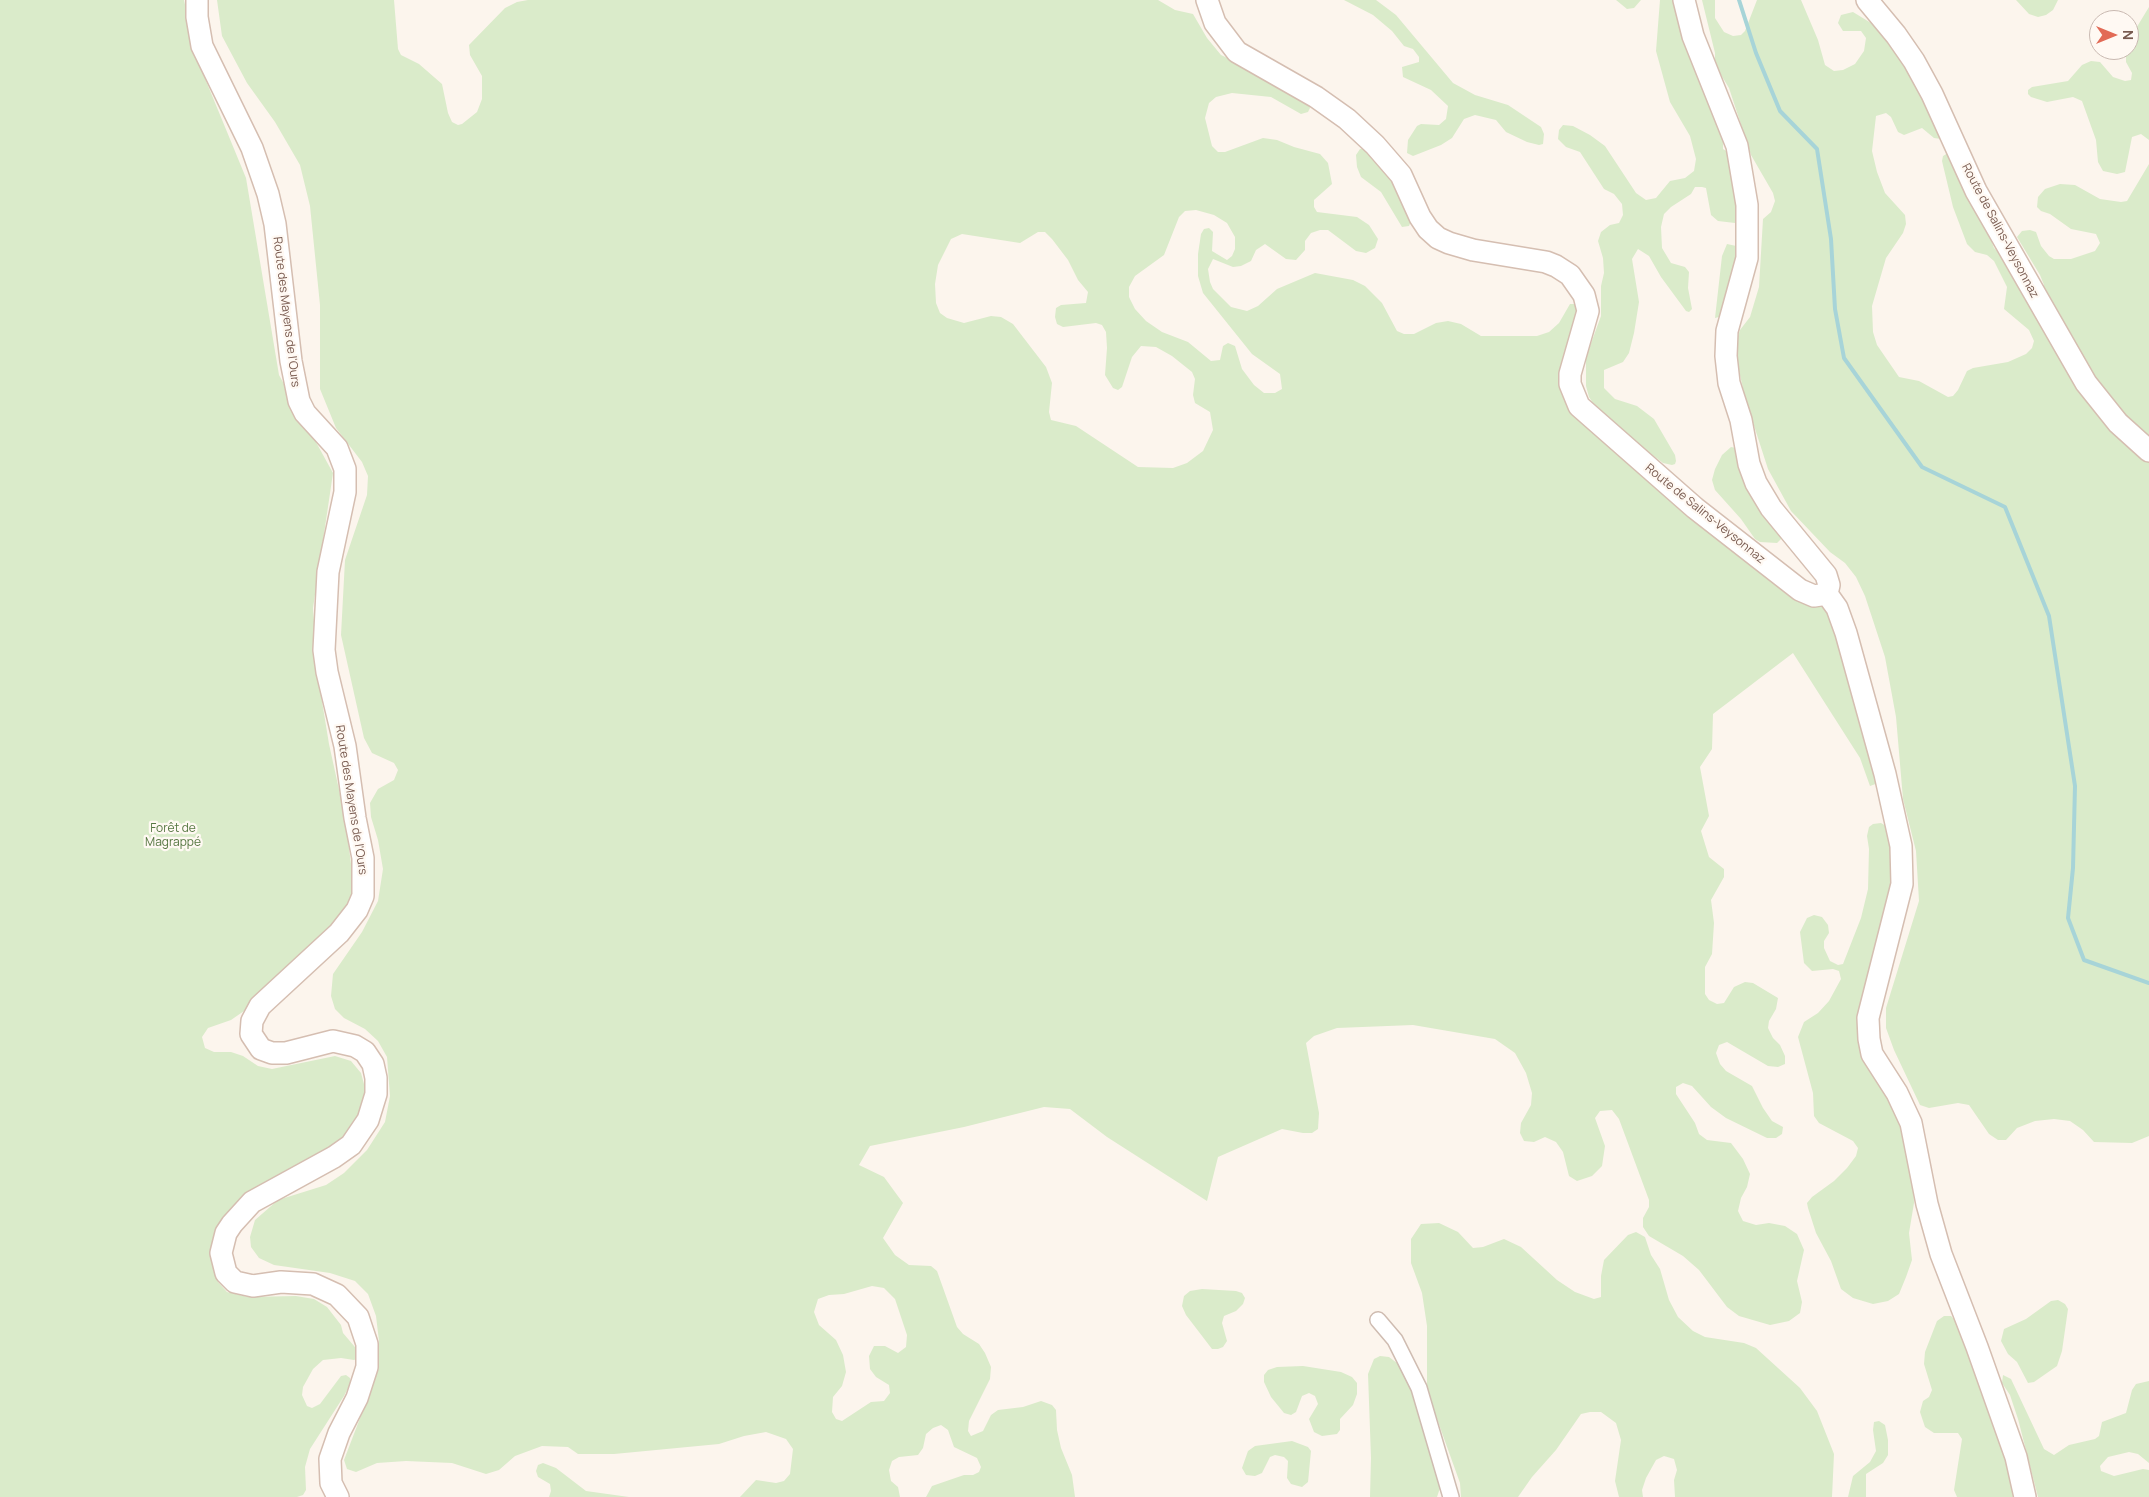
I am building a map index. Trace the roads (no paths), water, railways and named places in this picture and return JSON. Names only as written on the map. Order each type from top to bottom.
[{"type":"street","name":"Route des Mayens de l'Ours","points":[[197,0],[196,17],[202,46],[252,148],[268,194],[275,224],[291,361],[299,401],[305,413],[337,448],[345,469],[346,492],[328,572],[324,650],[327,672],[345,746],[355,818],[363,858],[363,896],[357,910],[339,933],[260,1006],[252,1020],[252,1034],[261,1049],[272,1053],[286,1053],[333,1041],[355,1046],[365,1052],[373,1064],[376,1078],[376,1094],[368,1120],[348,1148],[252,1202],[232,1224],[224,1238],[221,1254],[226,1273],[240,1284],[253,1286],[294,1282],[313,1284],[337,1295],[358,1317],[367,1344],[366,1366],[357,1398],[339,1433],[330,1459],[331,1483],[338,1497]]},
{"type":"street","name":"Route de Salins-Veysonnaz","points":[[1207,0],[1215,23],[1237,52],[1322,101],[1347,119],[1375,145],[1401,176],[1420,217],[1438,238],[1474,250],[1546,262],[1570,275],[1584,296],[1588,311],[1570,374],[1570,384],[1579,406],[1695,508],[1794,586],[1810,595],[1822,596],[1827,594]]},
{"type":"street","points":[[1684,0],[1693,36],[1737,146],[1748,204],[1747,258],[1727,331],[1726,356],[1729,383],[1741,420],[1749,464],[1756,483],[1772,508],[1826,576],[1829,586],[1827,594],[1837,608],[1846,633],[1885,774],[1901,846],[1902,884],[1868,1028],[1872,1054],[1897,1093],[1911,1123],[1938,1244],[2016,1458],[2026,1497]]},
{"type":"street","name":"Route de Salins-Veysonnaz","points":[[1867,0],[1896,35],[1914,61],[1932,94],[1976,191],[2086,383],[2118,423],[2149,451]]},
{"type":"street","points":[[1378,1320],[1394,1340],[1419,1388],[1451,1497]]},
{"type":"waterway","points":[[1739,0],[1756,53],[1780,111],[1817,149],[1831,239],[1835,309],[1844,358],[1922,467],[2005,507],[2049,616],[2075,786],[2073,868],[2068,918],[2084,960],[2149,983]]},
{"type":"park label","name":"Forêt de Magrappé","points":[[173,836]]}]
